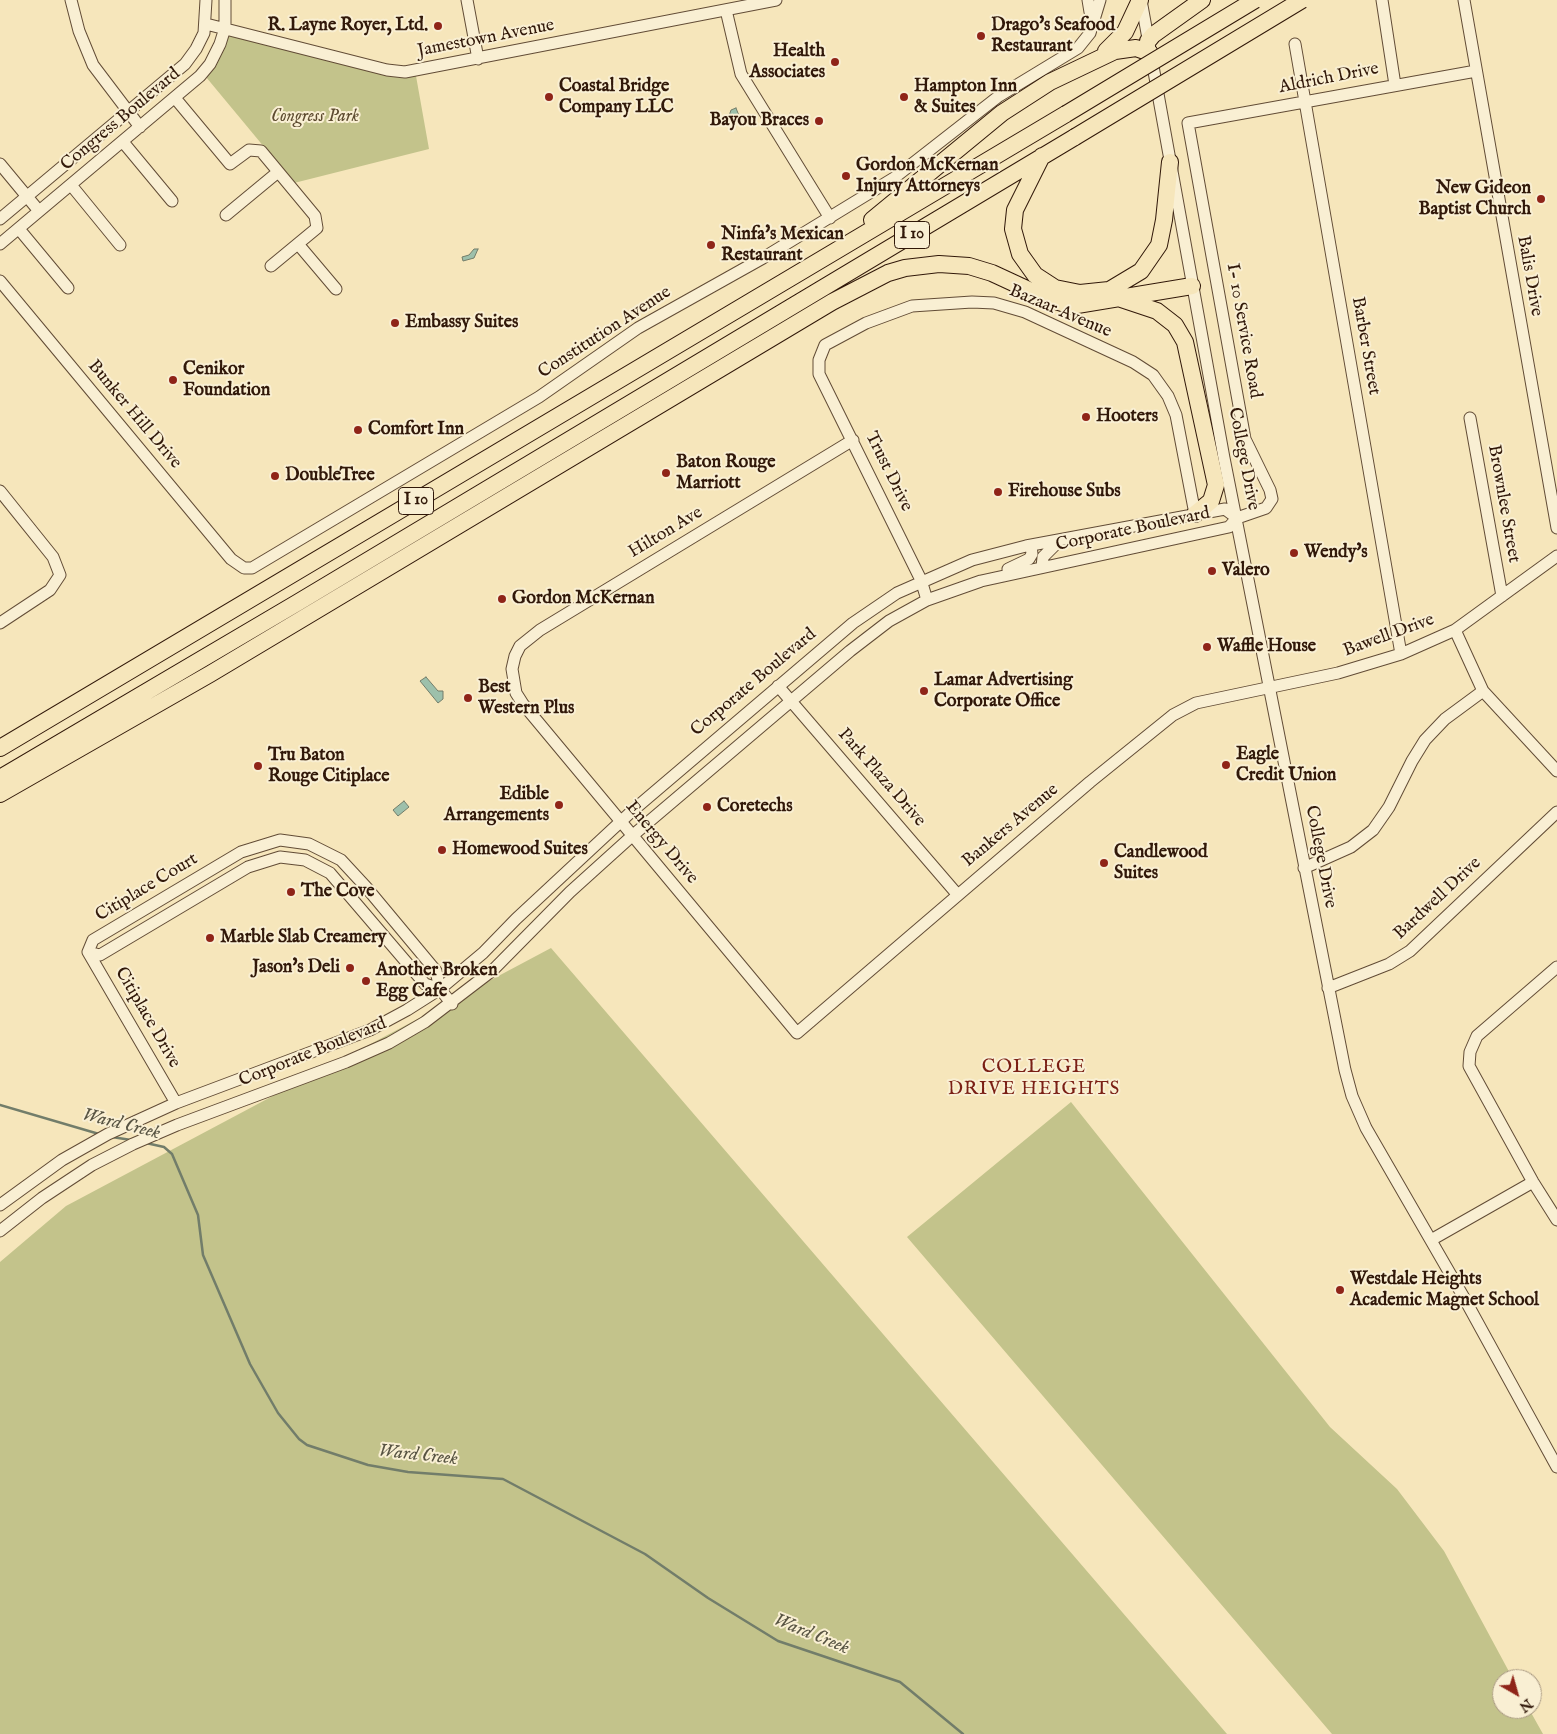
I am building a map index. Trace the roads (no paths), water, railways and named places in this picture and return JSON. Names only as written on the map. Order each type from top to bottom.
[{"type":"highway","points":[[1094,60],[1122,36],[1140,0]]},
{"type":"highway","points":[[831,253],[1002,113],[1050,82],[1094,60],[1123,49],[1149,47],[1159,31],[1202,0]]},
{"type":"highway","name":"I 10","points":[[0,748],[1255,0]]},
{"type":"highway","name":"I 10","points":[[0,778],[289,608],[1302,0]]},
{"type":"highway","points":[[1042,156],[1015,210],[1014,237],[1024,261],[1041,280],[1063,291],[1115,294],[1157,311],[1175,325],[1186,342],[1216,485],[1211,501],[1195,514]]},
{"type":"highway","points":[[1115,294],[1141,270],[1159,245],[1164,220],[1170,162]]},
{"type":"highway","points":[[0,794],[218,669],[832,302],[888,273],[923,265],[955,264],[992,273],[1062,305],[1079,306],[1115,294],[1191,280]]},
{"type":"street","points":[[71,0],[79,31],[92,65],[140,127]]},
{"type":"street","name":"Congress Boulevard","points":[[0,219],[185,64],[200,42],[206,24],[206,0]]},
{"type":"street","name":"Congress Boulevard","points":[[0,244],[176,98],[206,69],[220,44],[225,28],[225,0]]},
{"type":"street","points":[[467,0],[478,58]]},
{"type":"street","name":"Jamestown Avenue","points":[[206,24],[393,71],[413,71],[776,0]]},
{"type":"street","points":[[1088,0],[1091,17]]},
{"type":"street","name":"Constitution Avenue","points":[[244,568],[252,568],[262,564],[539,397],[643,325],[830,218],[894,178],[999,96],[1085,42],[1091,17],[1092,0]]},
{"type":"street","name":"Constitution Avenue","points":[[1091,17],[1100,0]]},
{"type":"street","name":"College Drive","points":[[1140,0],[1191,280],[1271,688],[1304,868],[1352,1096],[1366,1128],[1431,1240],[1557,1467]]},
{"type":"street","points":[[1382,0],[1395,84]]},
{"type":"street","name":"Balis Drive","points":[[1464,0],[1557,528]]},
{"type":"street","points":[[726,10],[741,74],[830,218]]},
{"type":"street","name":"Barber Street","points":[[1295,44],[1401,654]]},
{"type":"street","name":"Aldrich Drive","points":[[1188,123],[1395,84],[1476,71]]},
{"type":"street","points":[[176,98],[230,164],[249,150],[257,149],[317,220],[317,228],[271,266]]},
{"type":"street","name":"I- 10 Service Road","points":[[1188,123],[1245,439],[1270,490],[1272,499],[1266,508],[1237,518]]},
{"type":"street","points":[[122,142],[172,200]]},
{"type":"street","points":[[0,164],[39,211]]},
{"type":"street","points":[[226,215],[278,172]]},
{"type":"street","points":[[70,185],[120,245]]},
{"type":"street","points":[[18,229],[68,288]]},
{"type":"street","points":[[298,244],[336,289]]},
{"type":"street","name":"Bunker Hill Drive","points":[[0,281],[231,560],[244,568]]},
{"type":"street","name":"Bazaar Avenue","points":[[819,360],[826,345],[848,331],[912,306],[977,302],[994,303],[1025,312],[1132,362],[1153,375],[1168,396],[1176,415],[1195,514]]},
{"type":"street","name":"Trust Drive","points":[[819,360],[819,374],[921,580],[927,600]]},
{"type":"street","name":"Brownlee Street","points":[[1470,418],[1502,596]]},
{"type":"street","name":"Hilton Ave","points":[[512,669],[520,646],[540,630],[853,440]]},
{"type":"street","points":[[0,491],[53,557],[60,575],[50,590],[0,623]]},
{"type":"street","name":"Corporate Boulevard","points":[[0,1205],[62,1160],[108,1134],[176,1103],[322,1050],[370,1030],[440,989],[483,953],[516,919],[620,821],[853,622],[897,593],[921,580],[972,560],[1031,545],[1225,509],[1237,518],[1229,527],[996,577],[945,592],[889,621],[850,651],[632,836],[570,892],[493,970],[452,1004],[426,1022],[380,1047],[346,1062],[201,1116],[133,1144],[92,1165],[42,1198],[0,1231]]},
{"type":"street","points":[[1123,549],[1126,526]]},
{"type":"street","points":[[1042,567],[1043,557],[1061,539]]},
{"type":"street","points":[[996,577],[1029,559],[1033,549],[1031,545]]},
{"type":"street","name":"Bawell Drive","points":[[1271,688],[1338,673],[1401,654],[1455,630],[1557,556]]},
{"type":"street","points":[[889,621],[899,605],[897,593]]},
{"type":"street","points":[[1455,630],[1483,691],[1557,771]]},
{"type":"street","name":"Energy Drive","points":[[512,669],[516,693],[523,704],[797,1033]]},
{"type":"street","name":"Park Plaza Drive","points":[[778,686],[957,894]]},
{"type":"street","name":"Bankers Avenue","points":[[797,1033],[957,894],[1146,735],[1173,715],[1196,703],[1271,688]]},
{"type":"street","points":[[1304,868],[1351,847],[1373,830],[1390,807],[1412,761],[1425,740],[1445,719],[1483,691]]},
{"type":"street","points":[[712,767],[718,748],[714,741]]},
{"type":"street","name":"Bardwell Drive","points":[[1328,988],[1389,964],[1410,951],[1557,812]]},
{"type":"street","name":"Citiplace Court","points":[[440,989],[425,984],[330,873],[304,860],[280,857],[254,864],[100,955],[88,952],[93,940],[248,849],[280,840],[309,844],[341,860],[436,972],[440,989],[452,1004]]},
{"type":"street","points":[[248,849],[254,864]]},
{"type":"street","points":[[316,865],[321,849]]},
{"type":"street","points":[[166,898],[175,912]]},
{"type":"street","points":[[374,923],[387,913]]},
{"type":"street","name":"Citiplace Drive","points":[[88,952],[176,1103]]},
{"type":"street","points":[[1556,968],[1478,1036],[1470,1052],[1470,1066],[1532,1182],[1557,1220]]},
{"type":"street","points":[[1431,1240],[1532,1182]]},
{"type":"waterway","name":"Ward Creek","points":[[0,1105],[99,1134]]},
{"type":"waterway","name":"Ward Creek","points":[[112,1137],[131,1140]]},
{"type":"waterway","name":"Ward Creek","points":[[146,1143],[164,1147],[172,1154],[198,1215],[203,1255],[250,1364],[278,1413],[299,1439],[307,1445],[368,1465],[408,1472],[503,1479],[645,1554],[708,1598],[778,1641],[900,1682],[963,1734]]},
{"type":"place","name":"R. Layne Royer, Ltd.","points":[[438,26]]},
{"type":"place","name":"Drago's Seafood Restaurant","points":[[981,36]]},
{"type":"place","name":"Health Associates","points":[[835,62]]},
{"type":"place","name":"Coastal Bridge Company LLC","points":[[549,97]]},
{"type":"place","name":"Hampton Inn & Suites","points":[[904,97]]},
{"type":"place","name":"Bayou Braces","points":[[819,121]]},
{"type":"place","name":"Gordon McKernan Injury Attorneys","points":[[846,176]]},
{"type":"place","name":"New Gideon Baptist Church","points":[[1541,199]]},
{"type":"place","name":"Ninfa's Mexican Restaurant","points":[[711,245]]},
{"type":"place","name":"Embassy Suites","points":[[395,323]]},
{"type":"place","name":"Cenikor Foundation","points":[[173,380]]},
{"type":"place","name":"Hooters","points":[[1086,417]]},
{"type":"place","name":"Comfort Inn","points":[[358,430]]},
{"type":"place","name":"Baton Rouge Marriott","points":[[666,473]]},
{"type":"place","name":"DoubleTree","points":[[275,476]]},
{"type":"place","name":"Firehouse Subs","points":[[998,492]]},
{"type":"place","name":"Wendy's","points":[[1294,553]]},
{"type":"place","name":"Valero","points":[[1212,571]]},
{"type":"place","name":"Gordon McKernan","points":[[502,599]]},
{"type":"place","name":"Waffle House","points":[[1207,647]]},
{"type":"place","name":"Lamar Advertising Corporate Office","points":[[924,691]]},
{"type":"place","name":"Best Western Plus","points":[[468,698]]},
{"type":"place","name":"Eagle Credit Union","points":[[1226,765]]},
{"type":"place","name":"Tru Baton Rouge Citiplace","points":[[258,766]]},
{"type":"place","name":"Edible Arrangements","points":[[559,805]]},
{"type":"place","name":"Coretechs","points":[[707,807]]},
{"type":"place","name":"Homewood Suites","points":[[442,850]]},
{"type":"place","name":"Candlewood Suites","points":[[1104,863]]},
{"type":"place","name":"The Cove","points":[[291,892]]},
{"type":"place","name":"Marble Slab Creamery","points":[[210,938]]},
{"type":"place","name":"Jason's Deli","points":[[350,968]]},
{"type":"place","name":"Another Broken Egg Cafe","points":[[366,981]]},
{"type":"place","name":"Westdale Heights Academic Magnet School","points":[[1340,1290]]},
{"type":"district","name":"COLLEGE DRIVE HEIGHTS","points":[[1034,1079]]},
{"type":"park label","name":"Congress Park","points":[[315,117]]}]
